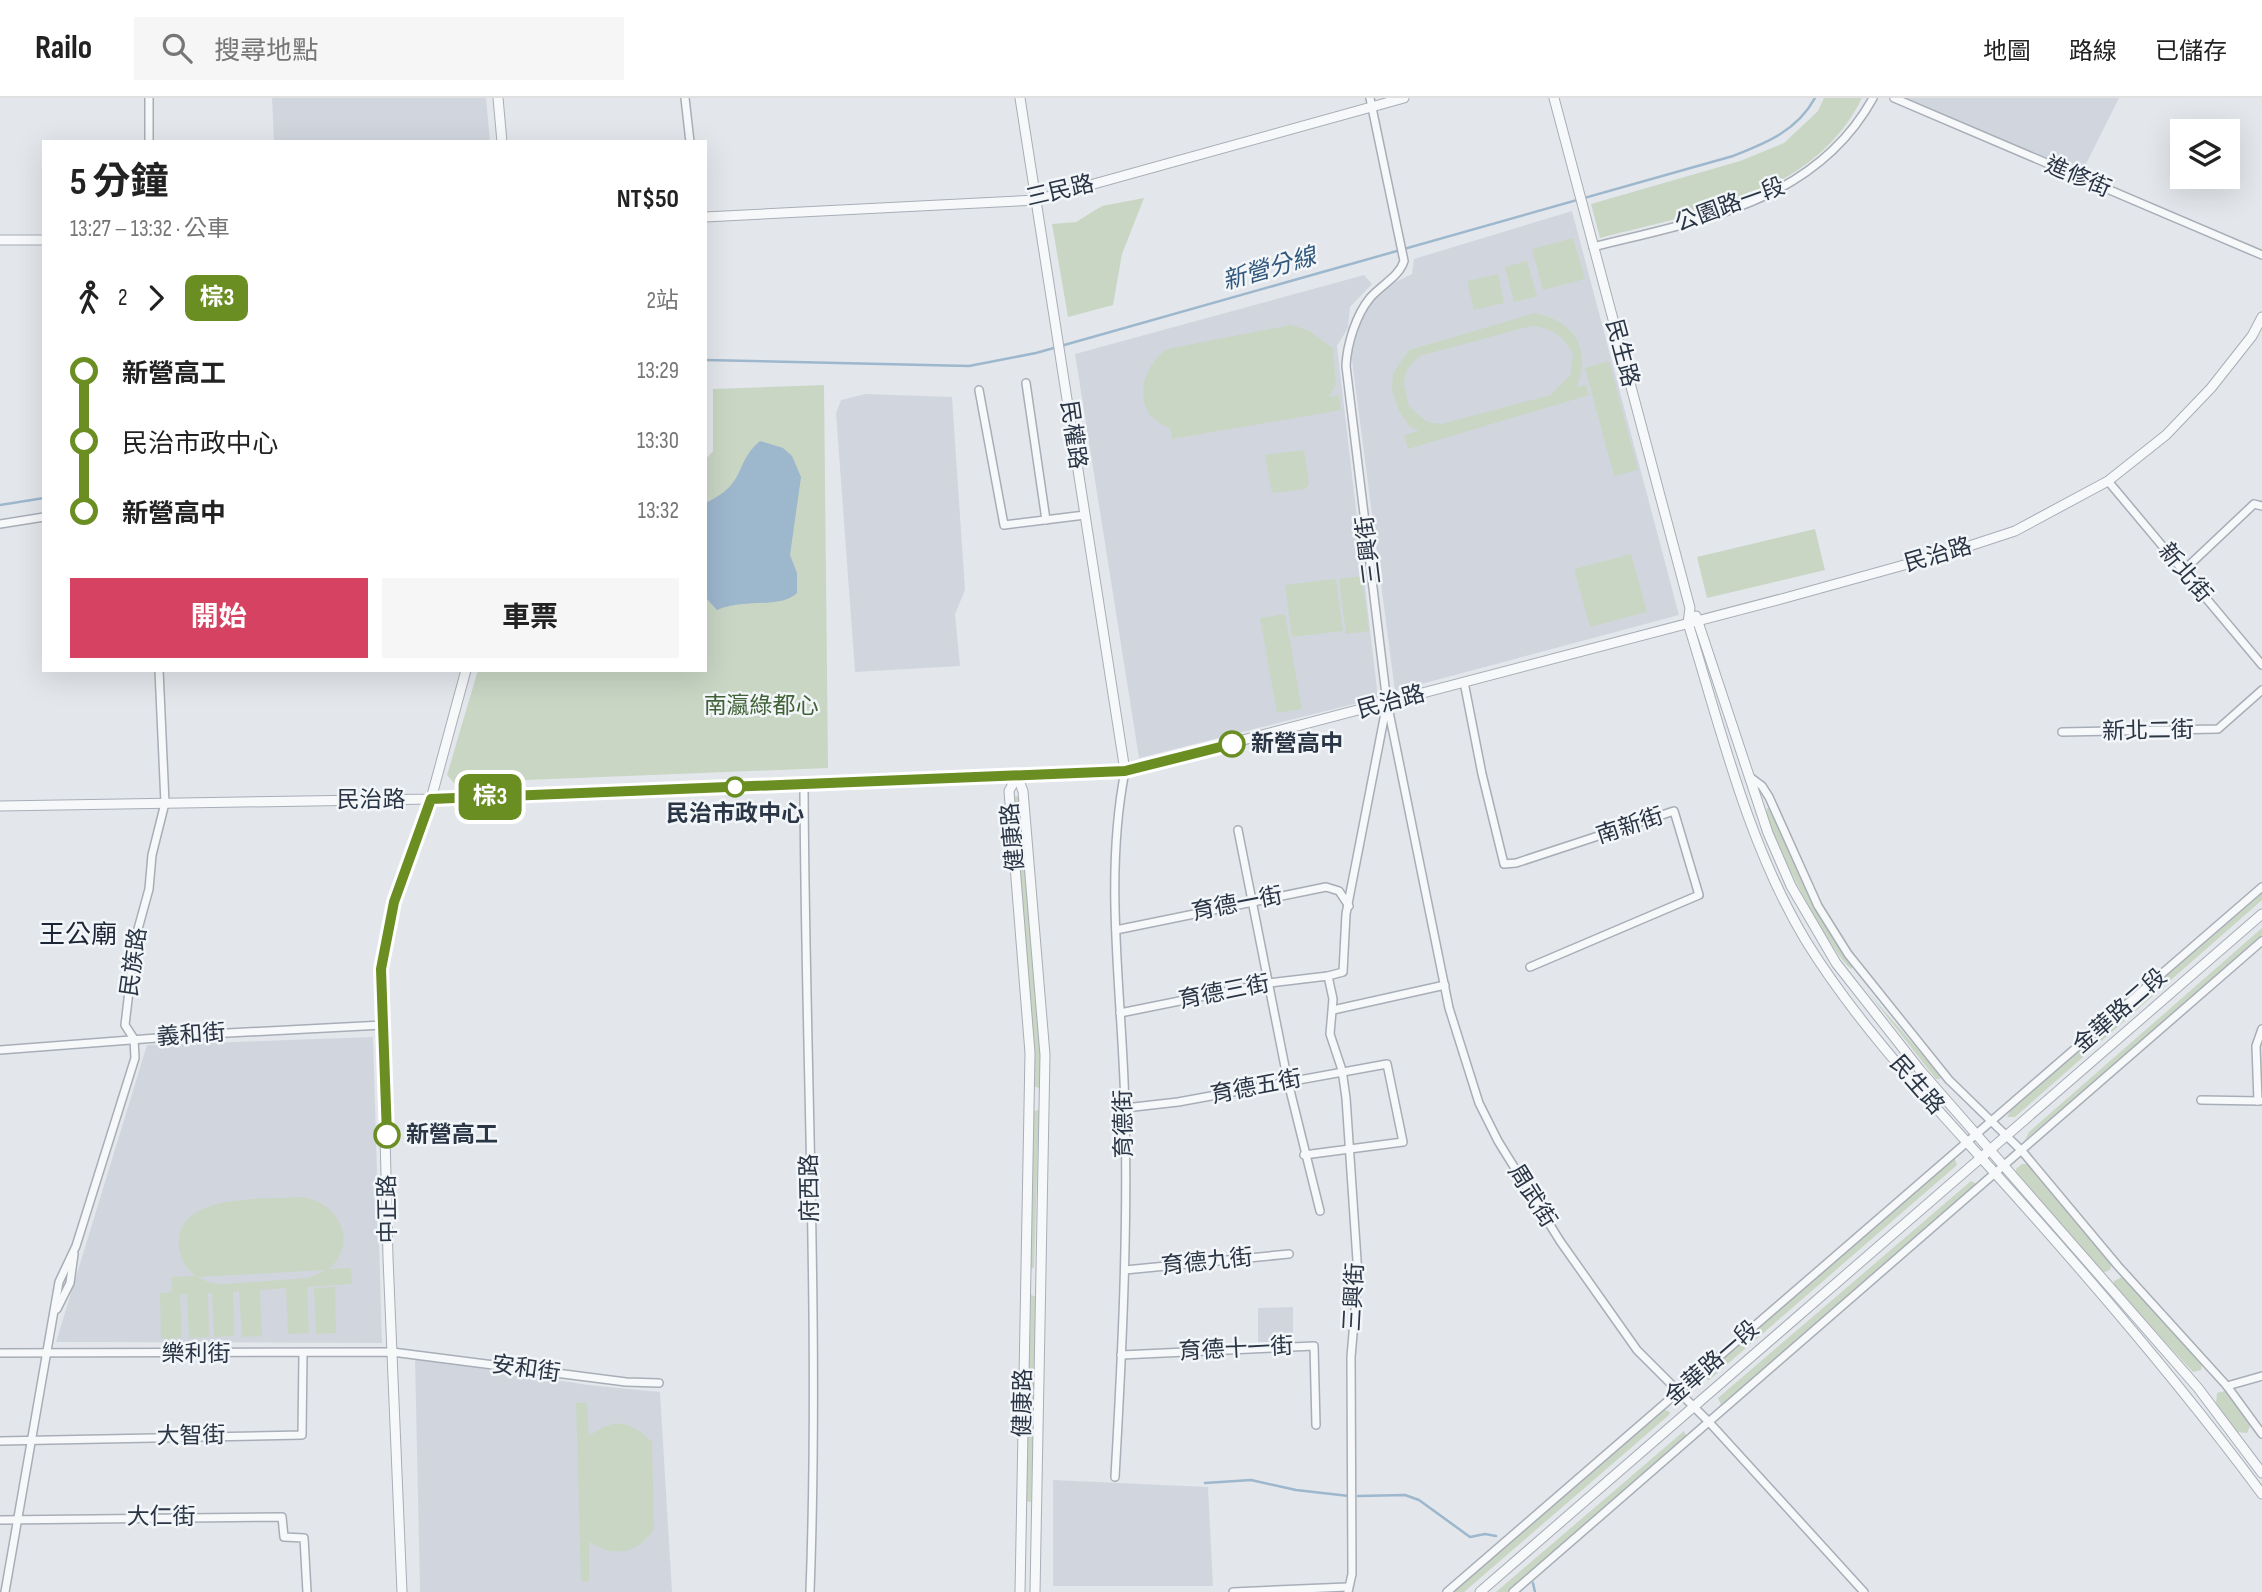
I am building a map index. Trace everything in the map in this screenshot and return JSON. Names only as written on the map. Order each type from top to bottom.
[{"type":"street","points":[[149,98],[149,140]]},
{"type":"street","points":[[498,98],[502,140]]},
{"type":"street","points":[[685,98],[690,140]]},
{"type":"street","name":"民權路","points":[[1020,98],[1125,771]]},
{"type":"street","name":"三民路","points":[[707,217],[1036,200],[1371,102],[1404,98]]},
{"type":"street","name":"民生路","points":[[1554,98],[1690,608],[1699,620],[1746,775],[1791,886],[1836,963],[1920,1070],[2198,1388],[2262,1473]]},
{"type":"street","name":"公園路一段","points":[[1593,247],[1751,202],[1783,189],[1813,170],[1837,149],[1859,124],[1873,98]]},
{"type":"street","name":"進修街","points":[[1894,98],[2262,255]]},
{"type":"street","name":"三興街","points":[[1233,1592],[1348,1589],[1352,1574],[1351,1357],[1358,1275],[1355,1201],[1342,1070],[1329,1034],[1333,1010],[1328,976],[1343,972],[1346,914],[1387,703],[1346,366],[1349,347],[1364,306],[1400,270],[1403,255],[1371,102]]},
{"type":"street","points":[[0,240],[42,240]]},
{"type":"street","name":"民治路","points":[[0,806],[431,799],[1125,771],[1977,545],[2052,513],[2108,481],[2166,435],[2211,388],[2252,336],[2262,317]]},
{"type":"street","points":[[1026,383],[1046,520]]},
{"type":"street","points":[[979,390],[1004,524],[1085,515]]},
{"type":"street","name":"新北街","points":[[2108,481],[2262,665]]},
{"type":"street","points":[[2183,571],[2254,504],[2262,506]]},
{"type":"street","points":[[0,524],[42,517]]},
{"type":"street","name":"民生路","points":[[1690,608],[1688,623],[1734,771],[1764,855],[1805,939],[1863,1022],[2182,1389],[2262,1494]]},
{"type":"street","name":"民族路","points":[[5,1592],[59,1282],[76,1247],[135,1058],[134,1039],[125,1025],[135,940],[149,889],[152,855],[165,803],[159,672]]},
{"type":"street","name":"中正路","points":[[402,1592],[381,969],[394,902],[431,799],[465,672]]},
{"type":"street","name":"南新街","points":[[1464,682],[1482,774],[1504,864],[1516,863],[1674,811],[1699,895],[1530,967]]},
{"type":"street","name":"新北二街","points":[[2062,732],[2218,729],[2262,690]]},
{"type":"street","name":"周武街","points":[[1387,703],[1445,985],[1479,1103],[1498,1141],[1560,1241],[1637,1350],[1709,1422],[1864,1592]]},
{"type":"street","name":"育德街","points":[[1115,1478],[1125,1270],[1125,1108],[1116,930],[1118,810],[1125,771]]},
{"type":"street","name":"民生路","points":[[1746,775],[1762,786],[1769,797],[1818,906],[1848,954],[1955,1087],[1993,1120],[2022,1151],[2118,1266],[2227,1386],[2262,1434]]},
{"type":"street","name":"健康路","points":[[1017,776],[1009,791],[1030,1053],[1020,1592]]},
{"type":"street","name":"健康路","points":[[1017,776],[1023,791],[1045,1055],[1035,1592]]},
{"type":"street","name":"府西路","points":[[804,784],[805,959],[815,1379],[810,1592]]},
{"type":"street","points":[[1238,830],[1288,1082],[1320,1211]]},
{"type":"street","name":"育德一街","points":[[1116,930],[1326,887],[1339,891],[1349,906]]},
{"type":"street","name":"金華路二段","points":[[1977,1135],[2262,887]]},
{"type":"street","name":"金華路二段","points":[[1991,1152],[2262,914]]},
{"type":"street","name":"金華路二段","points":[[2004,1167],[2262,941]]},
{"type":"street","name":"育德三街","points":[[1120,1013],[1269,983],[1328,976]]},
{"type":"street","points":[[1333,1010],[1445,985]]},
{"type":"street","name":"義和街","points":[[0,1050],[134,1039],[383,1025]]},
{"type":"street","points":[[2201,1100],[2260,1101],[2256,1046],[2262,1029]]},
{"type":"street","name":"育德五街","points":[[1125,1108],[1387,1064],[1403,1142],[1348,1150]]},
{"type":"street","points":[[1029,1100],[1044,1100]]},
{"type":"street","name":"金華路一段","points":[[1447,1592],[1977,1135]]},
{"type":"street","points":[[1304,1155],[1348,1150]]},
{"type":"street","name":"金華路一段","points":[[1480,1592],[1991,1152]]},
{"type":"street","name":"金華路一段","points":[[1513,1592],[2004,1167]]},
{"type":"street","name":"育德九街","points":[[1125,1270],[1289,1254]]},
{"type":"street","name":"育德十一街","points":[[1121,1354],[1314,1346],[1315,1425]]},
{"type":"street","name":"樂利街","points":[[0,1353],[392,1352]]},
{"type":"street","name":"安和街","points":[[392,1352],[626,1382],[660,1383]]},
{"type":"street","name":"大智街","points":[[0,1441],[302,1435],[303,1354]]},
{"type":"street","points":[[2227,1386],[2262,1376]]},
{"type":"street","name":"大仁街","points":[[0,1520],[282,1517],[284,1537],[304,1538],[307,1592]]},
{"type":"shaded area","points":[[272,98],[486,98],[490,140],[274,140]]},
{"type":"shaded area","points":[[1904,98],[2119,98],[2081,174]]},
{"type":"shaded area","points":[[1572,211],[1679,615],[1395,691],[1351,353],[1361,305],[1371,294],[1412,274],[1414,259]]},
{"type":"shaded area","points":[[1364,275],[1372,284],[1350,307],[1348,328],[1337,346],[1378,698],[1139,758],[1075,354]]},
{"type":"shaded area","points":[[865,394],[952,397],[965,590],[955,614],[960,666],[855,672],[836,413],[841,400]]},
{"type":"shaded area","name":"新營高工","points":[[373,1037],[382,1343],[56,1342],[147,1045]]},
{"type":"shaded area","points":[[1293,1307],[1293,1341],[1258,1343],[1258,1308]]},
{"type":"shaded area","points":[[415,1358],[588,1385],[660,1392],[672,1592],[420,1592]]},
{"type":"shaded area","points":[[1053,1480],[1208,1487],[1213,1586],[1053,1586]]},
{"type":"green space","points":[[1824,98],[1862,98],[1841,131],[1814,158],[1783,179],[1713,208],[1600,238],[1591,204],[1740,161],[1784,143],[1818,111]]},
{"type":"green space","points":[[1144,198],[1122,254],[1113,305],[1068,317],[1052,224],[1076,222],[1102,206]]},
{"type":"green space","points":[[1573,238],[1585,279],[1543,290],[1532,249]]},
{"type":"green space","points":[[1527,261],[1537,296],[1514,302],[1505,267]]},
{"type":"green space","points":[[1498,274],[1504,303],[1474,310],[1467,281]]},
{"type":"green space","points":[[1535,313],[1560,323],[1576,338],[1582,360],[1577,387],[1586,385],[1589,395],[1408,449],[1404,436],[1419,430],[1410,427],[1399,411],[1392,390],[1393,373],[1409,350]],"holes":[[[1531,326],[1556,334],[1573,354],[1570,375],[1551,395],[1441,424],[1427,422],[1409,406],[1404,384],[1406,372],[1420,356]]]},
{"type":"green space","points":[[1290,325],[1308,330],[1333,348],[1336,384],[1329,397],[1339,395],[1341,410],[1172,439],[1170,428],[1149,413],[1144,402],[1145,379],[1157,358],[1167,349]]},
{"type":"green space","points":[[1609,361],[1638,470],[1614,476],[1585,368]]},
{"type":"green space","name":"南瀛綠都心","points":[[824,385],[828,768],[454,783],[447,775],[477,672],[707,672],[707,458],[713,451],[713,389]]},
{"type":"green space","points":[[1304,450],[1309,484],[1306,489],[1272,493],[1265,455]]},
{"type":"green space","points":[[1815,529],[1825,570],[1707,598],[1697,557]]},
{"type":"green space","points":[[1631,554],[1647,612],[1590,627],[1574,569]]},
{"type":"green space","points":[[1362,576],[1369,631],[1346,634],[1339,579]]},
{"type":"green space","points":[[1336,579],[1343,631],[1292,637],[1285,585]]},
{"type":"green space","points":[[1285,614],[1302,709],[1277,713],[1260,618]]},
{"type":"green space","points":[[1020,796],[1041,1054],[1039,1088],[1033,1086],[1013,797]]},
{"type":"green space","points":[[1767,808],[1770,808],[1814,905],[1853,966],[1852,969],[1830,942],[1801,891],[1776,839],[1768,819]]},
{"type":"green space","points":[[2262,890],[2262,900],[2015,1117],[2007,1117],[2011,1110]]},
{"type":"green space","points":[[2262,928],[2262,939],[2025,1140],[2029,1132]]},
{"type":"green space","points":[[1867,991],[1940,1075],[1940,1079],[1936,1079]]},
{"type":"green space","points":[[1039,1110],[1034,1268],[1030,1269],[1034,1111]]},
{"type":"green space","points":[[1954,1157],[1957,1165],[1709,1380],[1700,1378]]},
{"type":"green space","points":[[2022,1164],[2030,1164],[2112,1263],[2110,1270],[2102,1273],[2016,1174],[2016,1169]]},
{"type":"green space","points":[[1971,1181],[1978,1185],[1721,1405],[1718,1398]]},
{"type":"green space","points":[[303,1197],[326,1207],[341,1225],[343,1247],[329,1269],[351,1268],[352,1284],[307,1287],[309,1333],[288,1334],[286,1288],[260,1290],[262,1336],[242,1337],[239,1291],[233,1292],[234,1336],[214,1337],[212,1293],[208,1293],[209,1337],[189,1338],[187,1294],[180,1295],[182,1338],[161,1339],[160,1293],[172,1292],[171,1277],[195,1276],[180,1254],[179,1238],[184,1223],[196,1213],[230,1201]],"holes":[[[326,1270],[309,1278],[225,1284],[211,1283],[197,1277]]]},
{"type":"green space","points":[[2124,1276],[2202,1363],[2201,1370],[2193,1372],[2114,1287],[2114,1281]]},
{"type":"green space","points":[[335,1287],[336,1333],[316,1334],[314,1288]]},
{"type":"green space","points":[[1031,1295],[1037,1297],[1031,1502],[1026,1501]]},
{"type":"green space","points":[[2225,1391],[2251,1424],[2247,1433],[2237,1432],[2216,1404],[2217,1393]]},
{"type":"green space","points":[[576,1403],[587,1403],[589,1436],[606,1426],[621,1424],[636,1429],[652,1442],[654,1529],[640,1544],[625,1551],[608,1550],[589,1542],[589,1581],[581,1581]]},
{"type":"green space","points":[[1663,1409],[1670,1412],[1669,1415],[1464,1592],[1453,1592]]},
{"type":"green space","points":[[1684,1431],[1687,1438],[1508,1592],[1496,1592]]},
{"type":"water","points":[[760,441],[783,448],[792,456],[801,477],[790,555],[797,573],[797,593],[781,601],[728,606],[717,610],[707,599],[707,502],[728,489],[752,449]]},
{"type":"waterway","name":"新營分線","points":[[707,360],[969,366],[1036,353],[1733,156],[1769,141],[1790,127],[1815,98]]},
{"type":"waterway","name":"新營分線","points":[[0,505],[42,498]]},
{"type":"waterway","points":[[1205,1483],[1251,1480],[1296,1490],[1349,1496]]},
{"type":"waterway","points":[[1358,1496],[1405,1495],[1419,1500],[1470,1537],[1485,1534],[1496,1536]]},
{"type":"waterway","points":[[1533,1583],[1535,1592]]},
{"type":"bus line","name":"棕3","points":[[387,1135],[381,969],[394,902],[431,799],[1125,771],[1232,744]]},
{"type":"place","name":"新營高中","points":[[1232,744]]},
{"type":"place","name":"民治市政中心","points":[[735,787]]},
{"type":"place","name":"新營高工","points":[[387,1135]]},
{"type":"district","name":"王公廟","points":[[78,935]]}]
